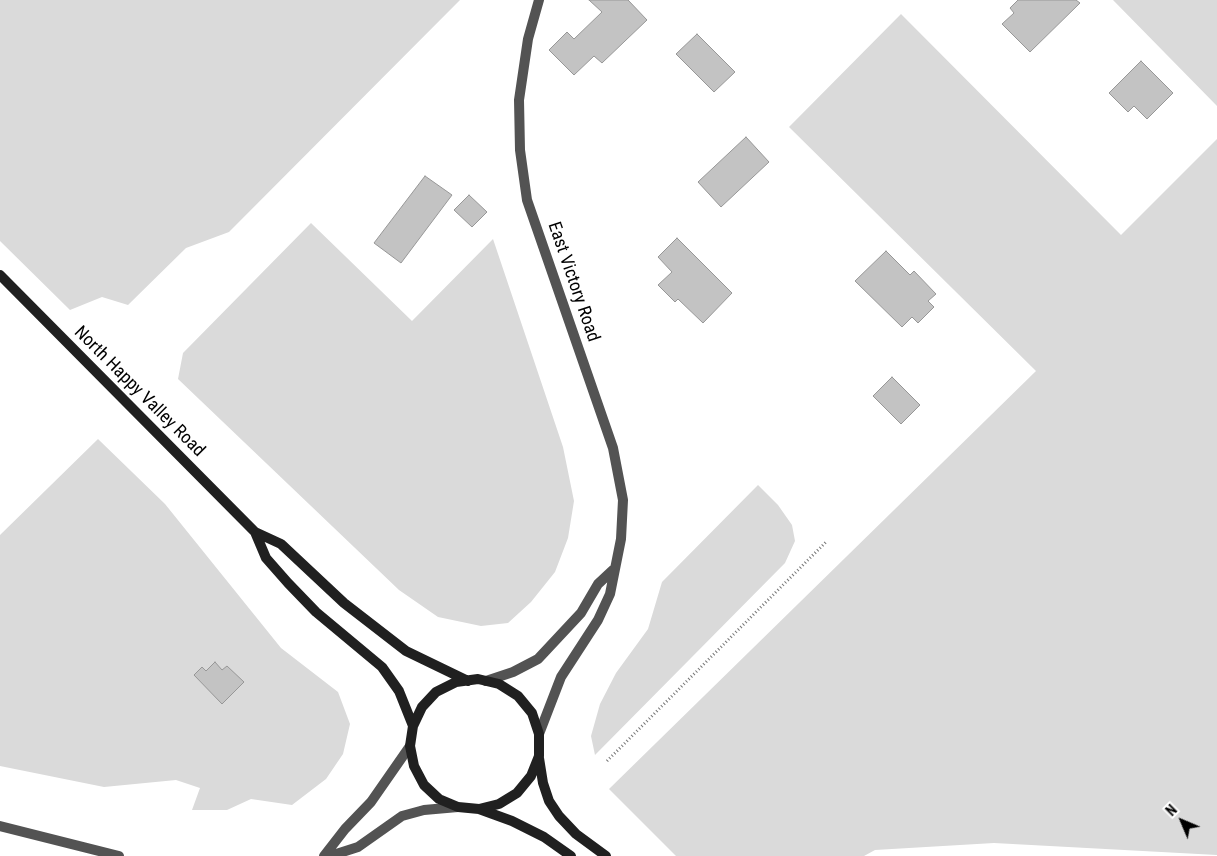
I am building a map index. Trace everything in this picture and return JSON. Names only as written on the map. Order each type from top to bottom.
[{"type":"main road","name":"North Happy Valley Road","points":[[0,275],[255,532],[281,544],[344,603],[386,636],[414,655],[468,681]]},
{"type":"main road","name":"North Happy Valley Road","points":[[255,532],[266,558],[288,583],[323,619],[382,667],[399,691],[413,726]]},
{"type":"main road","points":[[571,856],[544,837],[512,821],[479,809],[458,807],[439,799],[424,784],[414,766],[410,746],[413,726],[422,707],[436,692],[456,682],[486,681],[499,684],[518,696],[532,713],[539,734],[542,783],[549,801],[559,816],[576,834],[606,856]]},
{"type":"main road","points":[[479,809],[499,804],[517,793],[531,776],[539,756]]},
{"type":"street","name":"East Victory Road","points":[[539,0],[528,39],[519,100],[520,150],[527,200],[613,448],[623,500],[621,538],[613,570],[610,594],[598,620],[561,677],[539,734]]},
{"type":"street","name":"East Victory Road","points":[[486,681],[513,672],[538,659],[581,614],[598,584],[613,570]]},
{"type":"street","points":[[324,856],[344,829],[371,802],[410,746]]},
{"type":"street","points":[[330,856],[358,846],[402,816],[424,810],[458,807]]},
{"type":"street","points":[[0,826],[119,856]]},
{"type":"path","points":[[607,761],[827,541]]},
{"type":"shaded area","points":[[0,0],[460,0],[229,232],[186,248],[128,305],[102,297],[70,310],[0,241]]},
{"type":"shaded area","points":[[1113,0],[1217,0],[1217,106]]},
{"type":"shaded area","points":[[901,14],[1121,235],[1217,139],[1217,855],[994,843],[875,850],[864,856],[676,856],[609,789],[1036,371],[789,127]]},
{"type":"shaded area","points":[[311,223],[412,321],[493,239],[563,447],[574,501],[568,538],[555,572],[531,602],[508,623],[481,626],[438,617],[399,590],[178,379],[183,353]]},
{"type":"shaded area","points":[[98,439],[165,504],[281,648],[338,692],[350,724],[343,754],[326,779],[292,805],[251,799],[227,810],[192,810],[200,788],[176,780],[104,787],[0,766],[0,535]]},
{"type":"shaded area","points":[[758,485],[778,505],[792,525],[795,541],[785,563],[595,755],[591,736],[600,704],[616,673],[648,629],[662,582]]},
{"type":"building","points":[[589,0],[628,0],[647,20],[602,63],[594,56],[574,75],[549,50],[567,32],[574,39],[602,12]]},
{"type":"building","points":[[1018,0],[1076,0],[1080,3],[1030,52],[1002,24],[1014,13],[1010,8]]},
{"type":"building","points":[[697,34],[735,72],[714,92],[676,54]]},
{"type":"building","points":[[1141,61],[1173,93],[1147,119],[1134,106],[1128,112],[1109,93]]},
{"type":"building","points":[[746,137],[769,162],[721,207],[698,182]]},
{"type":"building","points":[[425,176],[452,195],[401,263],[374,243]]},
{"type":"building","points":[[469,195],[487,212],[472,227],[454,210]]},
{"type":"building","points":[[677,238],[732,293],[703,323],[678,299],[675,302],[658,285],[672,272],[658,257]]},
{"type":"building","points":[[886,251],[910,275],[914,271],[936,294],[928,301],[934,307],[918,323],[912,317],[902,327],[855,281]]},
{"type":"building","points":[[892,377],[920,405],[901,424],[873,396]]},
{"type":"building","points":[[215,662],[222,670],[227,666],[244,682],[222,704],[194,675],[202,667],[206,671]]}]
